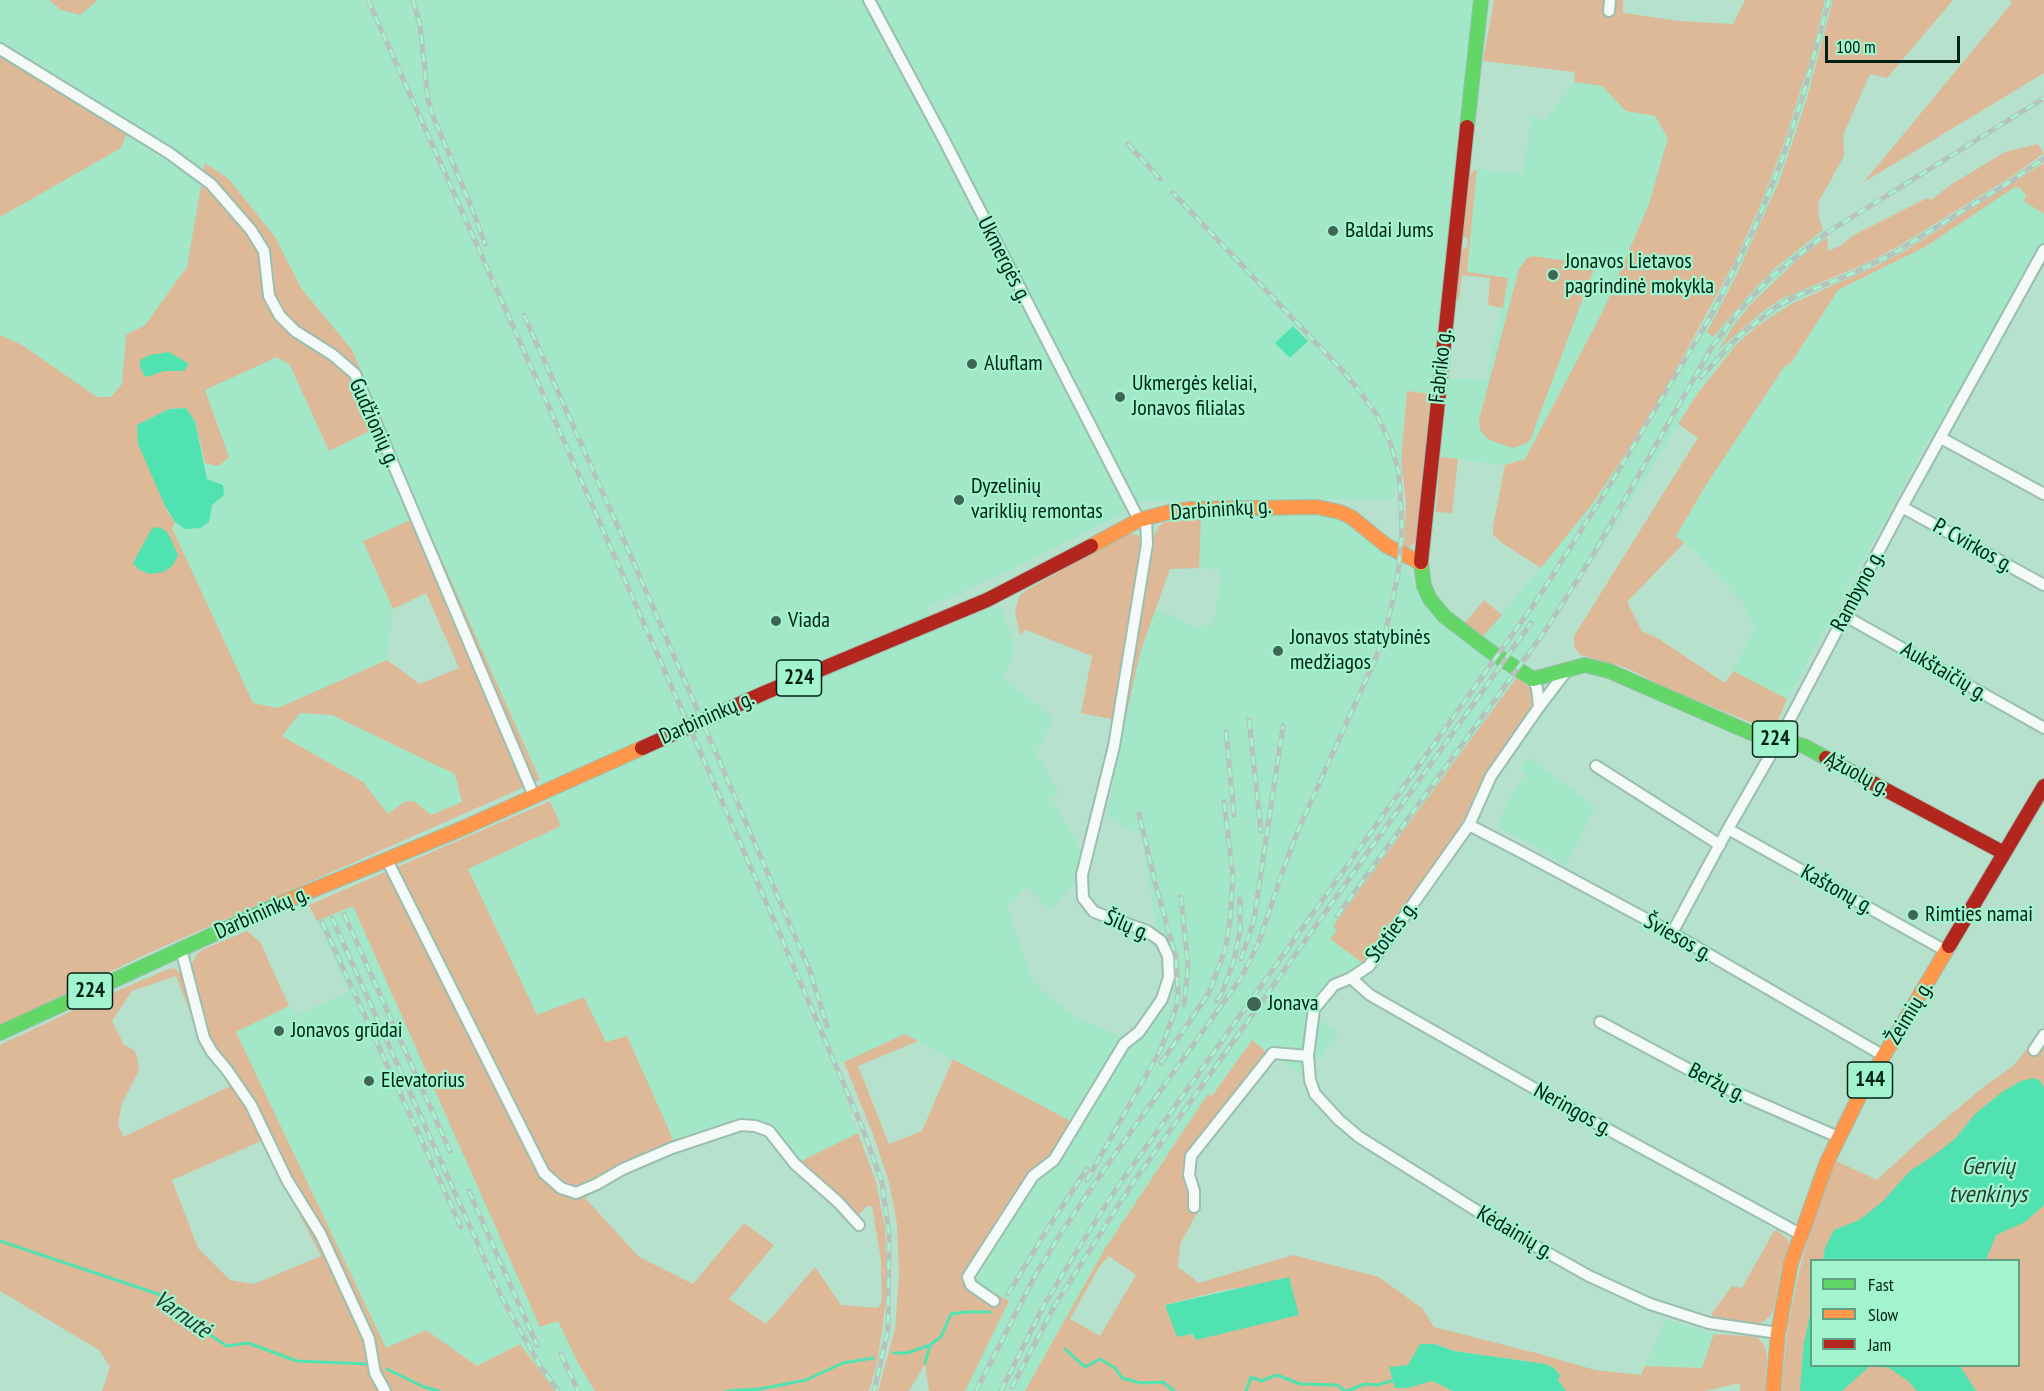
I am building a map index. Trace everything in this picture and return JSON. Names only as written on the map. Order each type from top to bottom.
[{"type":"main road","name":"Fabriko g.","points":[[1481,0],[1421,562],[1424,586],[1430,599],[1444,616],[1516,671],[1533,679]]},
{"type":"main road","name":"Darbininkų g.","points":[[0,1033],[266,910],[534,796],[757,696],[987,600],[1142,519],[1191,509],[1317,507],[1330,509],[1351,517],[1400,554],[1421,562]]},
{"type":"main road","name":"Ąžuolų g.","points":[[1533,679],[1585,665],[1609,671],[1751,733],[1804,746],[2004,853]]},
{"type":"main road","name":"Žeimių g.","points":[[1773,1391],[1778,1333],[1786,1287],[1800,1234],[1838,1137],[2044,786]]},
{"type":"street","name":"Ukmergės g.","points":[[869,0],[1142,519]]},
{"type":"street","name":"Gudžionių g.","points":[[0,50],[169,153],[211,184],[251,230],[264,251],[269,296],[280,316],[296,331],[333,355],[355,374],[534,796]]},
{"type":"street","name":"Rambyno g.","points":[[1672,933],[2044,250]]},
{"type":"street","points":[[1941,438],[2044,494]]},
{"type":"street","name":"P. Cvirkos g.","points":[[1902,507],[2044,585]]},
{"type":"street","name":"Šilų g.","points":[[994,1301],[971,1285],[968,1277],[1033,1176],[1054,1160],[1125,1044],[1139,1032],[1162,999],[1169,977],[1168,956],[1161,941],[1147,931],[1094,912],[1083,898],[1082,875],[1114,746],[1147,544],[1142,519]]},
{"type":"street","name":"Aukštaičių g.","points":[[1845,616],[2044,728]]},
{"type":"street","name":"Stoties g.","points":[[1308,1056],[1314,1009],[1334,985],[1351,978],[1369,966],[1469,825],[1491,776],[1569,668]]},
{"type":"street","points":[[1533,679],[1537,688],[1539,707]]},
{"type":"street","points":[[1596,766],[1720,845]]},
{"type":"street","name":"Šviesos g.","points":[[1469,825],[1672,933],[1884,1056]]},
{"type":"street","name":"Kaštonų g.","points":[[1728,829],[1946,951]]},
{"type":"street","points":[[387,860],[544,1173],[561,1188],[576,1193],[672,1148],[741,1125],[755,1126],[770,1131],[795,1164],[838,1202],[859,1225]]},
{"type":"street","points":[[181,949],[204,1038],[246,1096],[287,1180],[321,1235],[369,1339],[375,1373],[385,1391]]},
{"type":"street","name":"Neringos g.","points":[[1351,978],[1381,1001],[1605,1128],[1800,1234]]},
{"type":"street","name":"Beržų g.","points":[[1600,1022],[1714,1083],[1838,1137]]},
{"type":"street","points":[[2034,1050],[2044,1035]]},
{"type":"street","points":[[1194,1208],[1194,1191],[1189,1175],[1191,1156],[1273,1053],[1308,1056]]},
{"type":"street","name":"Kėdainių g.","points":[[1308,1056],[1310,1080],[1315,1094],[1352,1131],[1514,1234],[1606,1285],[1672,1312],[1709,1323],[1778,1333]]},
{"type":"shaded area","points":[[0,0],[49,0],[61,10],[98,0],[1475,0],[1466,85],[1460,99],[1455,168],[1430,394],[1407,391],[1401,461],[1394,499],[1145,501],[1017,567],[926,608],[935,631],[992,608],[999,608],[1003,611],[1014,645],[1014,657],[1002,678],[1053,718],[1036,753],[1059,793],[1051,798],[1082,852],[1079,878],[1050,910],[1026,886],[1007,907],[1033,982],[1073,1016],[1135,1042],[1170,1004],[1174,985],[1173,962],[1169,942],[1156,924],[1141,835],[1107,817],[1140,653],[1154,610],[1172,615],[1194,628],[1214,623],[1222,570],[1199,568],[1201,518],[1261,513],[1324,515],[1337,518],[1395,557],[1407,569],[1427,609],[1439,622],[1517,677],[1334,926],[1337,929],[1331,939],[1371,970],[1356,990],[1350,987],[1341,988],[1324,1002],[1319,1013],[1320,1019],[1338,1034],[1304,1076],[1281,1057],[1272,1057],[1252,1041],[1211,1096],[1208,1094],[1103,1252],[1025,1391],[965,1391],[1004,1298],[977,1282],[976,1276],[1035,1180],[1079,1126],[905,1034],[834,1066],[858,1133],[795,1164],[779,1143],[755,1126],[676,1146],[606,1042],[537,1016],[468,869],[561,826],[422,515],[363,541],[393,609],[387,660],[278,709],[253,704],[172,528],[175,522],[185,529],[210,511],[214,482],[207,479],[205,463],[219,466],[229,457],[205,390],[277,357],[290,365],[329,451],[384,424],[352,350],[301,288],[275,237],[228,178],[206,163],[187,267],[145,325],[126,335],[122,384],[110,397],[97,397],[22,346],[0,335],[0,217],[121,148],[131,123],[0,45]]},
{"type":"shaded area","points":[[49,0],[98,0],[80,15],[61,10]]},
{"type":"shaded area","points":[[1494,0],[1623,0],[1623,13],[1679,21],[1733,24],[1745,0],[1825,0],[1811,57],[1782,149],[1735,261],[1666,388],[1622,459],[1593,503],[1541,568],[1493,535],[1505,465],[1525,459],[1604,309],[1649,204],[1668,138],[1655,116],[1626,111],[1602,86],[1574,82],[1575,72],[1483,61]]},
{"type":"shaded area","points":[[1825,0],[1833,0],[1807,98],[1779,182],[1736,276],[1707,332],[1774,269],[1823,230],[1827,237],[1796,261],[1751,304],[1720,347],[1781,299],[1820,281],[1817,292],[1791,304],[1756,327],[1721,362],[1698,393],[1604,544],[1522,667],[1483,636],[1593,503],[1666,388],[1700,328],[1735,261],[1782,149],[1811,57]]},
{"type":"shaded area","points":[[1833,0],[1953,0],[1887,78],[1870,74],[1843,135],[1844,156],[1818,203],[1823,230],[1774,269],[1713,337],[1707,332],[1736,276],[1779,182],[1807,98]]},
{"type":"shaded area","points":[[2009,0],[2044,0],[2044,73],[1864,182],[2012,3]]},
{"type":"shaded area","points":[[0,57],[127,132],[121,148],[0,217]]},
{"type":"shaded area","name":"Jonavos Lietavos pagrindinė mokykla","points":[[1574,82],[1602,86],[1626,111],[1655,116],[1668,138],[1649,204],[1604,309],[1525,459],[1505,465],[1441,457],[1449,378],[1486,380],[1508,278],[1467,272],[1477,169],[1523,174],[1531,117],[1546,120]]},
{"type":"shaded area","points":[[2038,144],[2044,153],[2014,175],[1867,263],[1781,299],[1762,312],[1719,349],[1751,304],[1796,261],[1827,237],[1828,251],[1840,246],[1854,235],[1927,198],[1931,200],[1952,184],[2005,152]]},
{"type":"shaded area","points":[[205,163],[228,178],[275,237],[301,288],[352,350],[384,424],[329,451],[290,365],[277,357],[205,390],[229,457],[219,466],[205,463],[195,421],[186,408],[169,409],[137,425],[168,513],[175,522],[172,528],[253,703],[278,708],[387,660],[420,684],[459,668],[426,593],[393,609],[363,541],[422,515],[540,780],[140,957],[0,1026],[0,335],[22,345],[97,397],[111,397],[122,384],[126,335],[145,325],[187,267]],"holes":[[[300,713],[332,715],[455,774],[462,802],[431,815],[414,801],[404,802],[388,814],[363,782],[282,736]]]},
{"type":"shaded area","points":[[2044,163],[2044,214],[2024,201],[2026,195],[2020,188],[2015,187],[1925,247],[1838,290],[1791,363],[1784,367],[1706,485],[1676,536],[1684,543],[1627,602],[1642,631],[1659,639],[1725,683],[1733,671],[1787,699],[1778,720],[1769,726],[1760,726],[1666,688],[1627,668],[1581,655],[1574,647],[1574,636],[1698,438],[1678,424],[1698,393],[1735,346],[1756,327],[1791,304],[1903,252]]},
{"type":"shaded area","points":[[1477,169],[1467,272],[1508,278],[1503,308],[1488,305],[1490,278],[1462,275],[1459,300],[1456,299],[1461,251],[1467,247],[1468,240],[1463,235],[1470,174]]},
{"type":"shaded area","points":[[2015,187],[2020,188],[2026,195],[2025,201],[2044,214],[2044,242],[1935,442],[1929,439],[1787,699],[1733,671],[1755,627],[1742,602],[1696,552],[1676,536],[1706,485],[1784,367],[1791,363],[1838,290],[1925,247]]},
{"type":"shaded area","points":[[1533,256],[1575,262],[1594,268],[1531,438],[1527,443],[1514,448],[1489,440],[1480,430],[1479,420],[1519,269],[1527,258]]},
{"type":"shaded area","points":[[1407,391],[1430,394],[1417,537],[1408,548],[1404,547],[1406,502],[1401,461]]},
{"type":"shaded area","points":[[1440,457],[1458,459],[1452,513],[1436,512]]},
{"type":"shaded area","points":[[1201,518],[1199,568],[1170,569],[1140,653],[1125,722],[1081,713],[1092,656],[1026,630],[1020,635],[1015,612],[1019,597],[1025,591],[1113,541],[1130,534],[1142,538],[1154,536],[1164,522]]},
{"type":"shaded area","points":[[1484,600],[1502,615],[1483,636],[1464,624]]},
{"type":"shaded area","points":[[1517,677],[1530,688],[1533,694],[1530,710],[1486,774],[1456,834],[1364,964],[1330,939],[1337,930],[1333,926]]},
{"type":"shaded area","points":[[300,713],[332,715],[455,774],[462,803],[431,815],[414,801],[388,814],[363,782],[281,735]]},
{"type":"shaded area","points":[[1528,757],[1595,807],[1566,865],[1497,825],[1512,793],[1527,774],[1520,768]]},
{"type":"shaded area","points":[[550,801],[561,826],[468,869],[537,1015],[584,997],[606,1042],[627,1036],[676,1146],[612,1179],[585,1198],[639,1257],[693,1284],[744,1223],[774,1245],[729,1299],[766,1324],[815,1267],[841,1305],[878,1308],[882,1301],[881,1260],[872,1206],[867,1206],[852,1221],[795,1164],[858,1133],[876,1182],[885,1229],[886,1302],[877,1364],[869,1391],[595,1391],[578,1363],[558,1321],[540,1327],[353,906],[317,921],[309,905]]},
{"type":"shaded area","points":[[353,905],[540,1326],[557,1320],[595,1391],[555,1391],[520,1344],[477,1366],[426,1330],[386,1348],[236,1032],[289,1006],[297,1015],[349,992],[317,921]]},
{"type":"shaded area","points":[[247,931],[260,942],[289,1006],[236,1032],[386,1348],[426,1330],[477,1366],[520,1344],[555,1391],[102,1391],[110,1367],[99,1350],[0,1291],[0,1045],[166,970],[174,968],[181,973],[204,949]],"holes":[[[176,976],[204,1049],[235,1084],[123,1137],[118,1124],[122,1103],[139,1071],[134,1050],[124,1045],[112,1021],[132,991]],[[261,1141],[321,1256],[254,1284],[230,1280],[198,1248],[172,1180]]]},
{"type":"shaded area","points":[[905,1034],[918,1041],[858,1066],[889,1144],[922,1131],[953,1059],[1080,1126],[1056,1166],[1035,1180],[976,1276],[977,1283],[1009,1301],[965,1391],[929,1391],[925,1364],[909,1391],[878,1391],[895,1329],[899,1275],[897,1224],[889,1182],[844,1062]]},
{"type":"shaded area","points":[[1252,1040],[1272,1057],[1196,1155],[1191,1173],[1198,1196],[1197,1213],[1180,1244],[1178,1267],[1199,1283],[1293,1255],[1379,1277],[1423,1309],[1434,1327],[1595,1370],[1641,1375],[1645,1366],[1702,1368],[1714,1334],[1757,1337],[1764,1345],[1767,1355],[1765,1391],[1740,1391],[1740,1383],[1705,1391],[1566,1391],[1546,1364],[1454,1351],[1435,1344],[1420,1344],[1408,1366],[1453,1391],[1025,1391],[1103,1252],[1208,1094],[1212,1096]],"holes":[[[1109,1256],[1136,1275],[1100,1336],[1070,1319],[1099,1267]],[[1237,1288],[1196,1340],[1165,1305],[1215,1292]]]},
{"type":"shaded area","points":[[2031,1044],[2044,1049],[2044,1391],[1781,1391],[1788,1324],[1801,1264],[1814,1217],[1834,1160],[1877,1180],[1920,1140],[1986,1085],[2013,1066]]},
{"type":"shaded area","points":[[1777,1230],[1788,1240],[1789,1245],[1781,1269],[1774,1309],[1770,1316],[1763,1322],[1756,1323],[1713,1319],[1712,1313],[1732,1286],[1742,1288],[1774,1231]]},
{"type":"shaded area","points":[[1666,1319],[1714,1334],[1703,1368],[1645,1366]]},
{"type":"water","points":[[1293,326],[1308,341],[1290,358],[1275,343]]},
{"type":"water","points":[[169,352],[189,364],[184,371],[164,371],[147,377],[144,375],[140,360],[150,355]]},
{"type":"water","points":[[186,408],[195,421],[207,479],[223,485],[224,495],[212,505],[209,522],[200,528],[185,529],[175,522],[165,506],[138,444],[137,425],[169,409]]},
{"type":"water","points":[[155,527],[168,533],[178,555],[173,565],[164,572],[149,574],[138,569],[133,563],[151,530]]},
{"type":"water","name":"Gervių tvenkinys","points":[[2034,1078],[2044,1087],[2044,1205],[2025,1222],[1996,1235],[1986,1259],[1823,1259],[1825,1248],[1834,1230],[1859,1220],[1882,1202],[1910,1171],[1956,1138],[1975,1114],[2002,1092],[2021,1081]]},
{"type":"water","points":[[1289,1277],[1299,1315],[1196,1340],[1192,1334],[1177,1337],[1165,1305]]},
{"type":"water","points":[[1810,1314],[1810,1367],[1869,1367],[1842,1391],[1800,1391],[1804,1343]]},
{"type":"water","points":[[1420,1344],[1435,1344],[1454,1351],[1546,1364],[1560,1375],[1558,1380],[1566,1391],[1453,1391],[1432,1381],[1407,1388],[1395,1388],[1389,1367],[1408,1365]]},
{"type":"water","points":[[1880,1367],[1961,1367],[1976,1391],[1917,1391],[1908,1381],[1889,1368]]},
{"type":"waterway","name":"Varnutė","points":[[0,1241],[161,1295],[187,1320],[227,1346],[248,1343],[297,1361],[368,1364]]},
{"type":"waterway","name":"Varnutė","points":[[894,1353],[907,1353],[930,1345],[941,1337],[951,1314],[990,1312]]},
{"type":"waterway","points":[[925,1363],[930,1345]]},
{"type":"waterway","name":"Varnutė","points":[[1065,1349],[1085,1367],[1100,1359],[1115,1368],[1122,1378],[1141,1383],[1163,1382],[1174,1391]]},
{"type":"waterway","name":"Varnutė","points":[[726,1391],[760,1389],[806,1380],[843,1363],[873,1358]]},
{"type":"waterway","name":"Varnutė","points":[[387,1369],[424,1387],[439,1391]]},
{"type":"waterway","name":"Varnutė","points":[[1246,1391],[1251,1377],[1261,1381],[1277,1375],[1300,1384],[1337,1385],[1345,1391]]},
{"type":"waterway","name":"Varnutė","points":[[1347,1391],[1365,1384],[1378,1385],[1394,1380]]},
{"type":"railway","points":[[368,0],[564,441],[862,1127],[882,1182],[889,1235],[888,1330],[874,1391]]},
{"type":"railway","points":[[413,0],[420,25],[428,100],[485,244]]},
{"type":"railway","points":[[1001,1391],[1043,1307],[1116,1189],[1537,600],[1608,488],[1711,316],[1755,227],[1782,160],[1804,92],[1829,0]]},
{"type":"railway","points":[[1337,916],[1545,631],[1593,555],[1712,347],[1738,312],[1771,277],[1828,232],[2044,98]]},
{"type":"railway","points":[[1128,144],[1160,179]]},
{"type":"railway","points":[[1701,377],[1740,335],[1776,307],[1896,252],[2013,180],[2044,158]]},
{"type":"railway","points":[[976,1391],[1035,1276],[1061,1233],[1241,978],[1259,942],[1299,828],[1375,660],[1386,630],[1398,575],[1402,529],[1399,472],[1390,442],[1377,415],[1340,368],[1173,193]]},
{"type":"railway","points":[[524,315],[810,971],[827,1026]]},
{"type":"railway","points":[[1012,1387],[1055,1305],[1132,1184],[1531,623]]},
{"type":"railway","points":[[1249,720],[1261,831]]},
{"type":"railway","points":[[1241,959],[1254,920],[1283,726]]},
{"type":"railway","points":[[1226,732],[1234,815]]},
{"type":"railway","points":[[1161,1063],[1209,993],[1225,950],[1230,921],[1233,876],[1224,802]]},
{"type":"railway","points":[[1087,1180],[1161,1049],[1176,1008],[1178,994],[1176,958],[1139,814]]},
{"type":"railway","points":[[1181,897],[1188,966],[1184,1005]]},
{"type":"railway","points":[[1217,1000],[1222,993],[1234,960],[1240,931],[1240,899]]},
{"type":"railway","points":[[344,914],[450,1151]]},
{"type":"railway","points":[[332,918],[502,1298],[539,1364],[558,1391]]},
{"type":"railway","points":[[322,922],[461,1227]]},
{"type":"railway","points":[[1008,1294],[1087,1169]]},
{"type":"railway","points":[[469,1191],[537,1345]]},
{"type":"railway","points":[[561,1354],[578,1391]]},
{"type":"traffic: fast","points":[[1467,127],[1481,0]]},
{"type":"traffic: fast","points":[[1421,563],[1424,586],[1430,599],[1444,616],[1491,652],[1533,679],[1585,665],[1609,671],[1751,733],[1804,746],[1826,758]]},
{"type":"traffic: fast","points":[[0,1033],[279,904]]},
{"type":"traffic: slow","points":[[1091,546],[1139,520],[1169,512],[1191,509],[1317,507],[1351,517],[1387,546],[1421,563]]},
{"type":"traffic: slow","points":[[279,904],[461,829],[642,748]]},
{"type":"traffic: slow","points":[[1773,1391],[1778,1333],[1791,1263],[1827,1162],[1858,1099],[1949,946]]},
{"type":"traffic: jam","points":[[1421,562],[1467,127]]},
{"type":"traffic: jam","points":[[642,748],[764,693],[987,600],[1091,546]]},
{"type":"traffic: jam","points":[[1826,758],[2004,853]]},
{"type":"traffic: jam","points":[[1949,946],[2044,786]]},
{"type":"place","name":"Baldai Jums","points":[[1333,231]]},
{"type":"place","name":"Jonavos Lietavos pagrindinė mokykla","points":[[1553,275]]},
{"type":"place","name":"Aluflam","points":[[972,364]]},
{"type":"place","name":"Ukmergės keliai, Jonavos filialas","points":[[1120,397]]},
{"type":"place","name":"Dyzelinių variklių remontas","points":[[959,500]]},
{"type":"place","name":"Viada","points":[[776,621]]},
{"type":"place","name":"Jonavos statybinės medžiagos","points":[[1278,651]]},
{"type":"place","name":"Rimties namai","points":[[1913,915]]},
{"type":"place","name":"Jonava","points":[[1254,1004]]},
{"type":"place","name":"Jonavos grūdai","points":[[279,1031]]},
{"type":"place","name":"Elevatorius","points":[[369,1081]]}]
